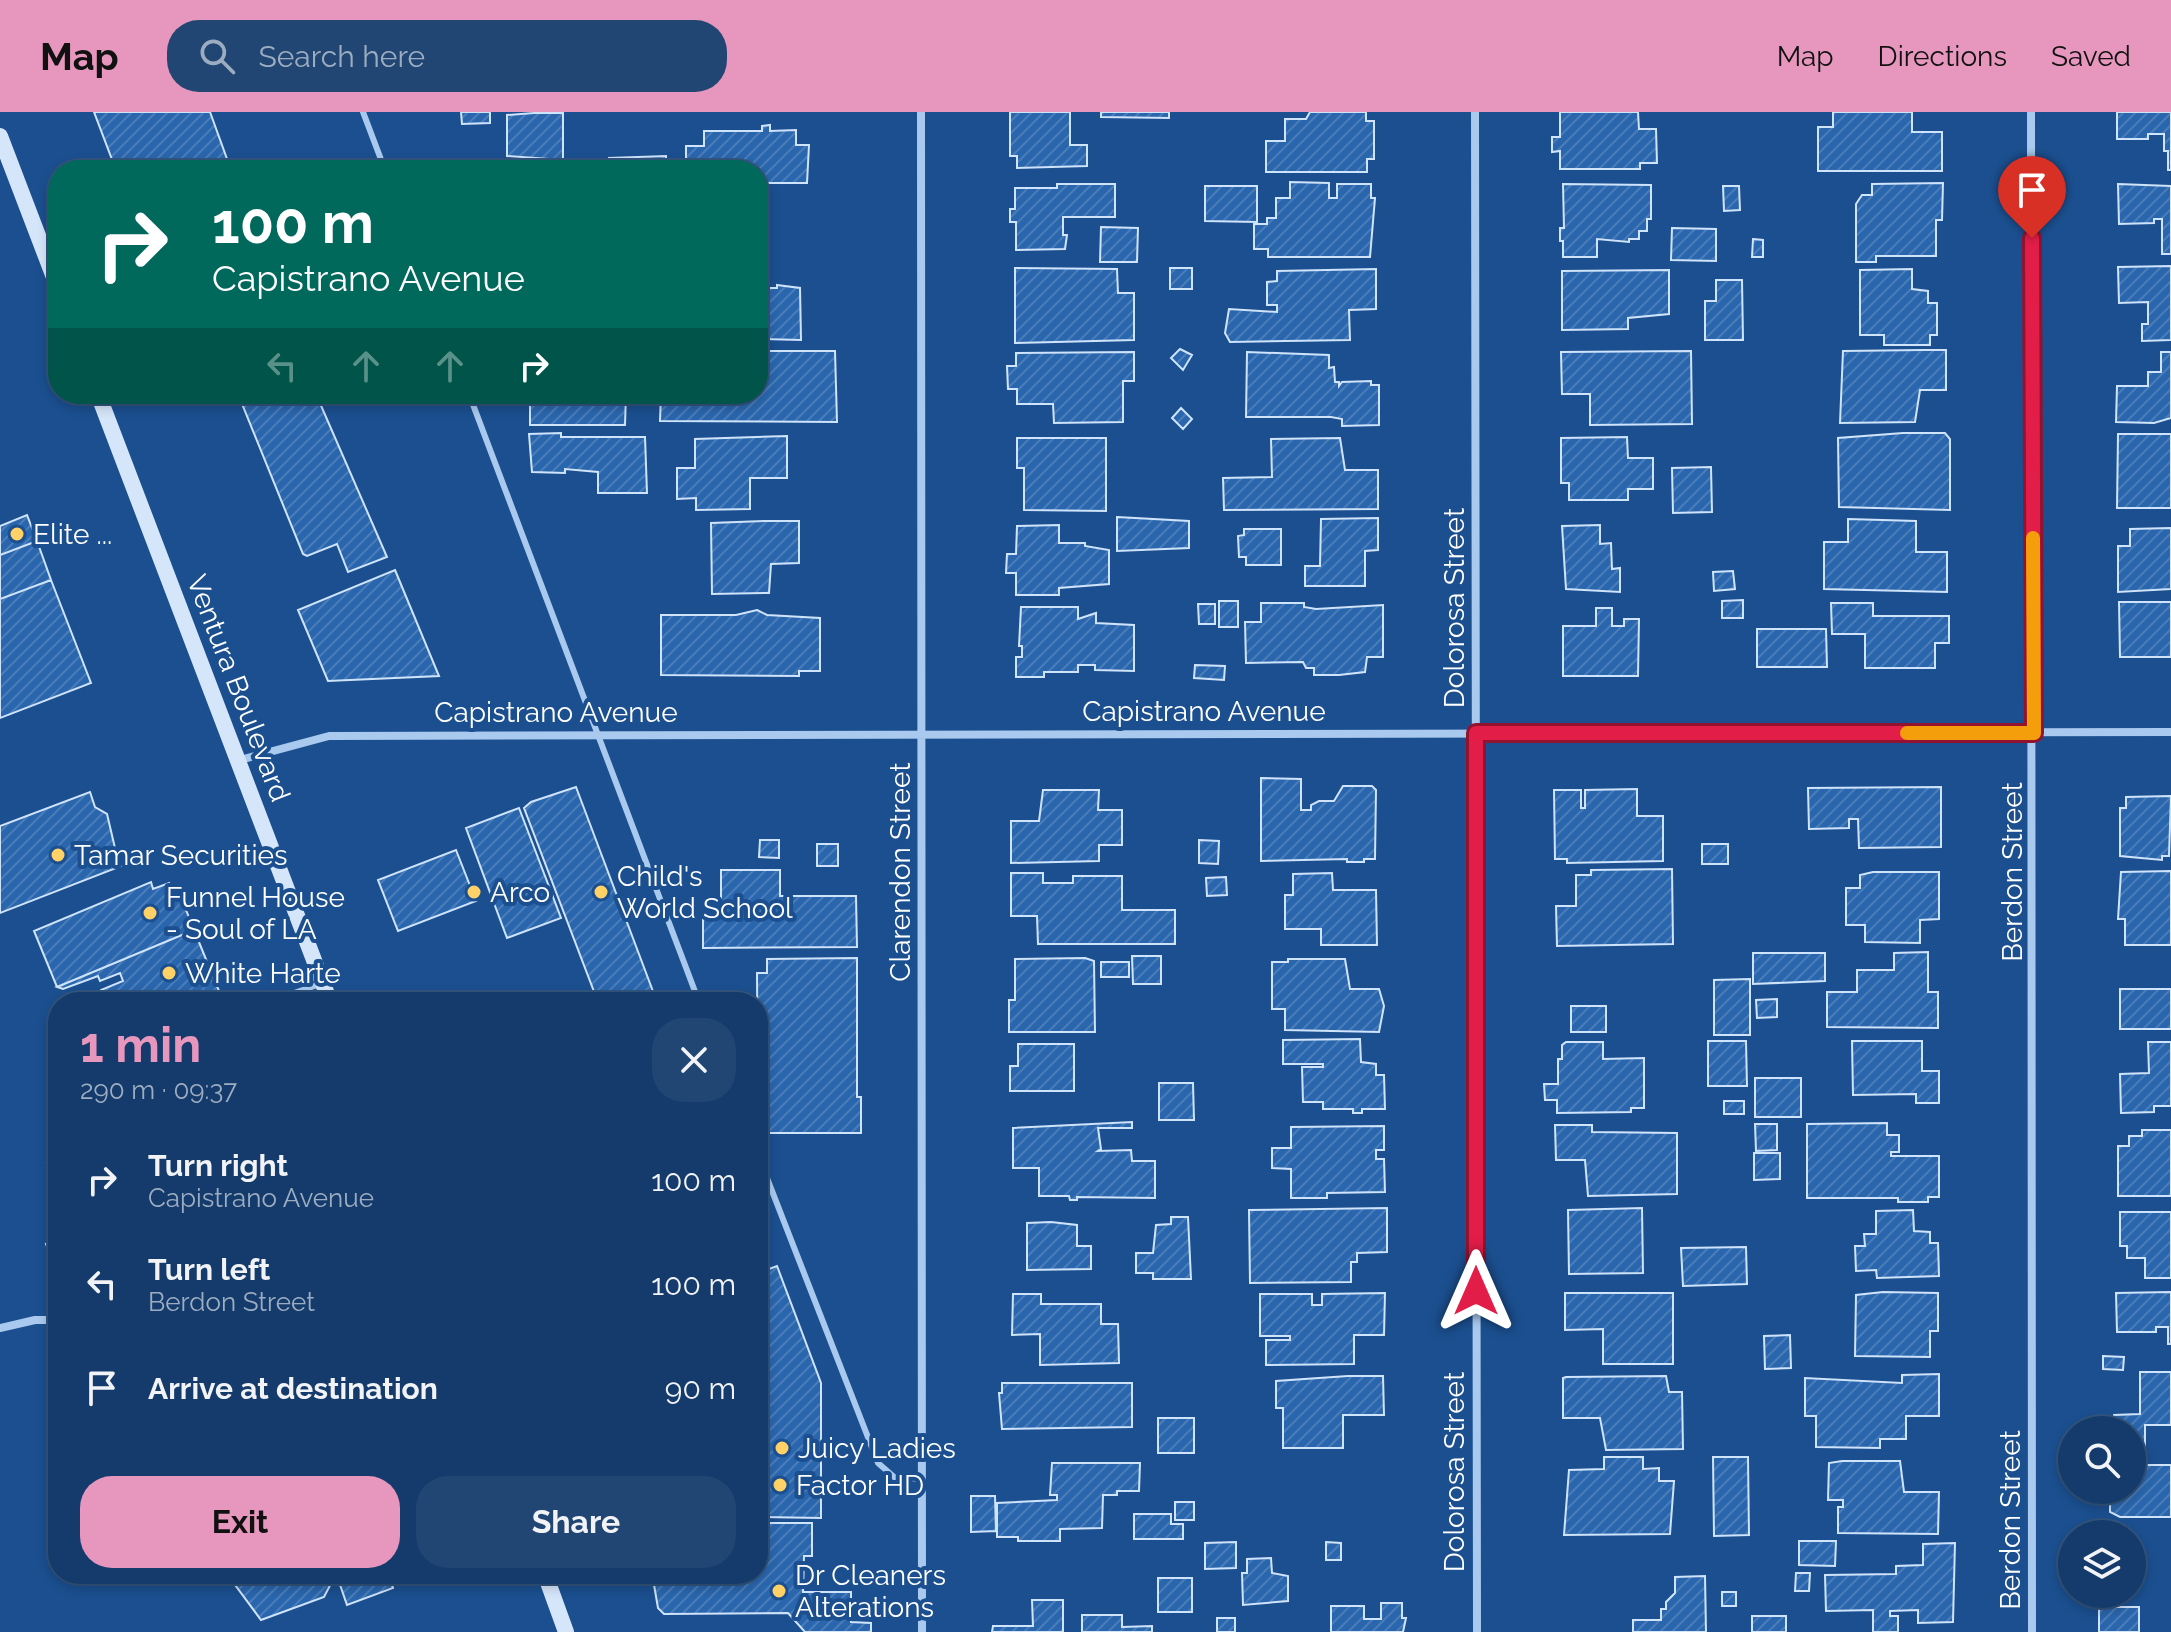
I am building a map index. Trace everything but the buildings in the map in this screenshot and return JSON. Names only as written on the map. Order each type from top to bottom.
[{"type":"main road","points":[[0,136],[48,262]]},
{"type":"main road","name":"Ventura Boulevard","points":[[102,404],[326,992]]},
{"type":"main road","points":[[549,1584],[566,1632]]},
{"type":"street","name":"Clarendon Street","points":[[921,112],[922,1632]]},
{"type":"street","name":"Dolorosa Street","points":[[1475,112],[1477,1632]]},
{"type":"street","name":"Berdon Street","points":[[2031,112],[2034,733],[2032,1632]]},
{"type":"street","name":"Capistrano Avenue","points":[[240,760],[329,736],[596,733],[2171,732]]},
{"type":"street","points":[[0,1328],[48,1320]]},
{"type":"lane","points":[[363,112],[381,160]]},
{"type":"lane","points":[[473,404],[695,992]]},
{"type":"lane","points":[[297,992],[323,983]]},
{"type":"lane","points":[[768,1181],[878,1463],[894,1477],[922,1479]]},
{"type":"slow traffic","points":[[1907,733],[2034,733],[2033,538]]},
{"type":"place","name":"Elite ...","points":[[17,534]]},
{"type":"place","name":"Tamar Securities","points":[[58,855]]},
{"type":"place","name":"Arco","points":[[474,892]]},
{"type":"place","name":"Child's World School","points":[[601,892]]},
{"type":"place","name":"Funnel House - Soul of LA","points":[[150,913]]},
{"type":"place","name":"White Harte","points":[[169,973]]},
{"type":"place","name":"Juicy Ladies","points":[[782,1448]]},
{"type":"place","name":"Factor HD","points":[[780,1485]]},
{"type":"place","name":"Dr Cleaners Alterations","points":[[779,1591]]},
{"type":"route","points":[[1476,1291],[1476,733],[2034,733],[2032,238]]}]
